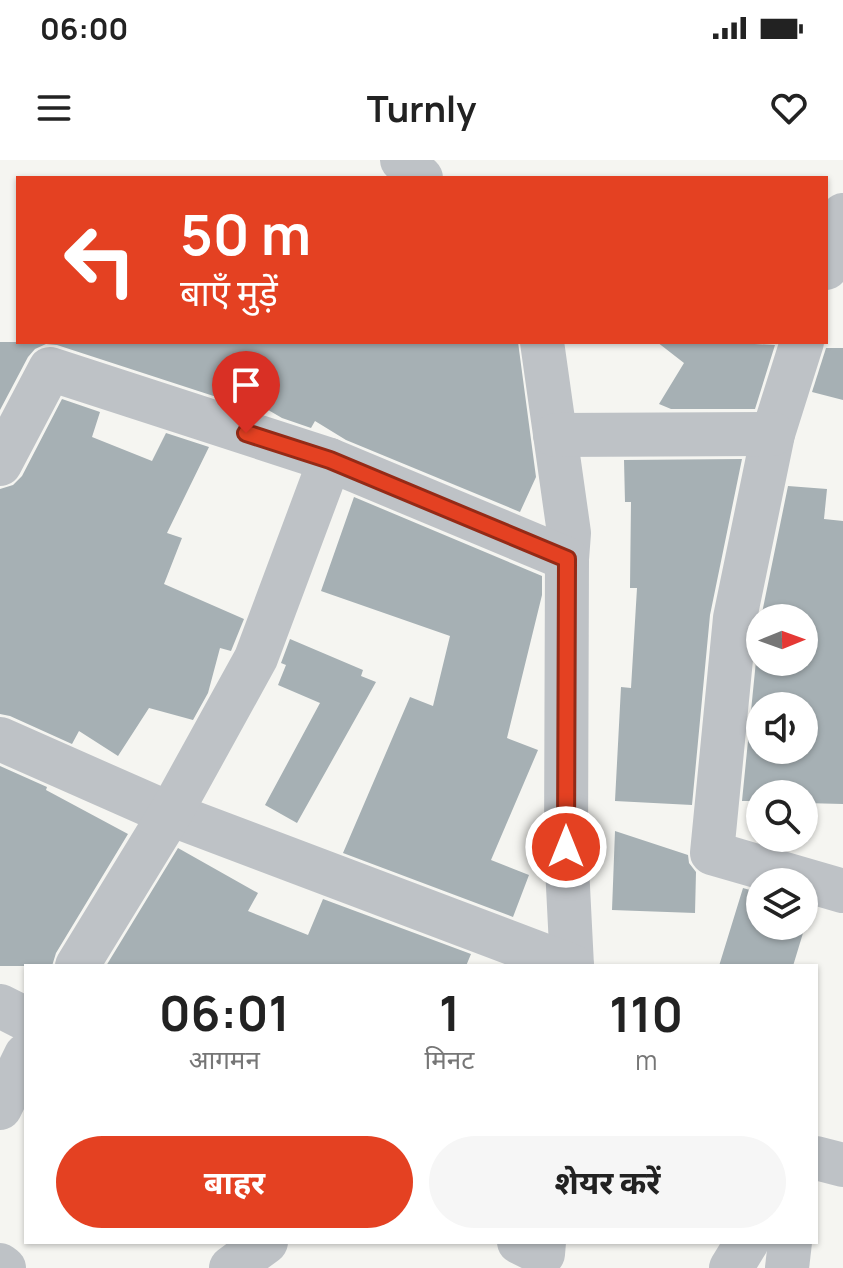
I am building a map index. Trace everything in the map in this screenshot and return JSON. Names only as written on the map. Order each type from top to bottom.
[{"type":"street","points":[[402,160],[419,176]]},
{"type":"street","points":[[828,262],[843,215]]},
{"type":"street","points":[[542,344],[569,533],[566,847],[572,964]]},
{"type":"street","points":[[801,344],[773,434],[735,618],[712,853],[843,891]]},
{"type":"street","points":[[0,464],[50,369],[330,460],[567,559]]},
{"type":"street","points":[[555,435],[773,434]]},
{"type":"street","points":[[78,964],[170,814],[256,658],[330,460]]},
{"type":"street","points":[[0,739],[170,814],[567,964]]},
{"type":"street","points":[[0,1006],[24,1018]]},
{"type":"street","points":[[0,1108],[24,1059]]},
{"type":"street","points":[[818,1159],[843,1165]]},
{"type":"street","points":[[231,1268],[263,1244]]},
{"type":"street","points":[[523,1244],[543,1254],[544,1244]]},
{"type":"street","points":[[731,1268],[746,1244]]},
{"type":"street","points":[[787,1268],[790,1244]]},
{"type":"building","points":[[0,342],[46,344],[28,357],[0,410]]},
{"type":"building","points":[[46,344],[518,344],[536,477],[520,512],[346,440],[315,421],[311,428],[282,418],[237,392],[232,402]]},
{"type":"building","points":[[660,344],[775,345],[755,409],[671,409],[659,404],[684,363]]},
{"type":"building","points":[[826,348],[843,348],[843,400],[812,392]]},
{"type":"building","points":[[62,399],[100,412],[92,437],[152,461],[166,433],[209,447],[167,533],[182,538],[164,584],[244,619],[231,651],[220,648],[208,693],[193,720],[149,708],[118,756],[79,731],[72,744],[0,714],[0,489],[13,485],[22,476]]},
{"type":"building","points":[[742,459],[710,615],[692,805],[615,801],[621,687],[631,688],[637,588],[630,588],[631,502],[625,502],[624,460]]},
{"type":"building","points":[[788,486],[827,489],[824,519],[843,521],[843,804],[818,803],[818,780],[746,780],[746,801],[742,801],[746,761],[746,764],[818,764],[818,692],[753,692],[754,676],[818,676],[818,604],[764,604]]},
{"type":"building","points":[[354,497],[542,576],[542,595],[507,738],[538,750],[491,860],[529,875],[513,917],[343,853],[410,697],[433,706],[450,636],[321,591]]},
{"type":"building","points":[[290,639],[363,670],[361,676],[376,682],[297,823],[265,805],[320,703],[278,685],[286,665],[281,663]]},
{"type":"building","points":[[0,766],[47,787],[46,790],[128,834],[56,953],[53,964],[0,966]]},
{"type":"building","points":[[615,831],[688,855],[689,863],[696,872],[695,913],[612,910]]},
{"type":"building","points":[[178,848],[258,893],[248,911],[308,935],[323,899],[471,954],[467,964],[107,964]]},
{"type":"building","points":[[743,888],[746,889],[746,940],[801,940],[794,964],[720,964]]},
{"type":"route","points":[[246,433],[330,460],[567,559],[566,847]]}]
